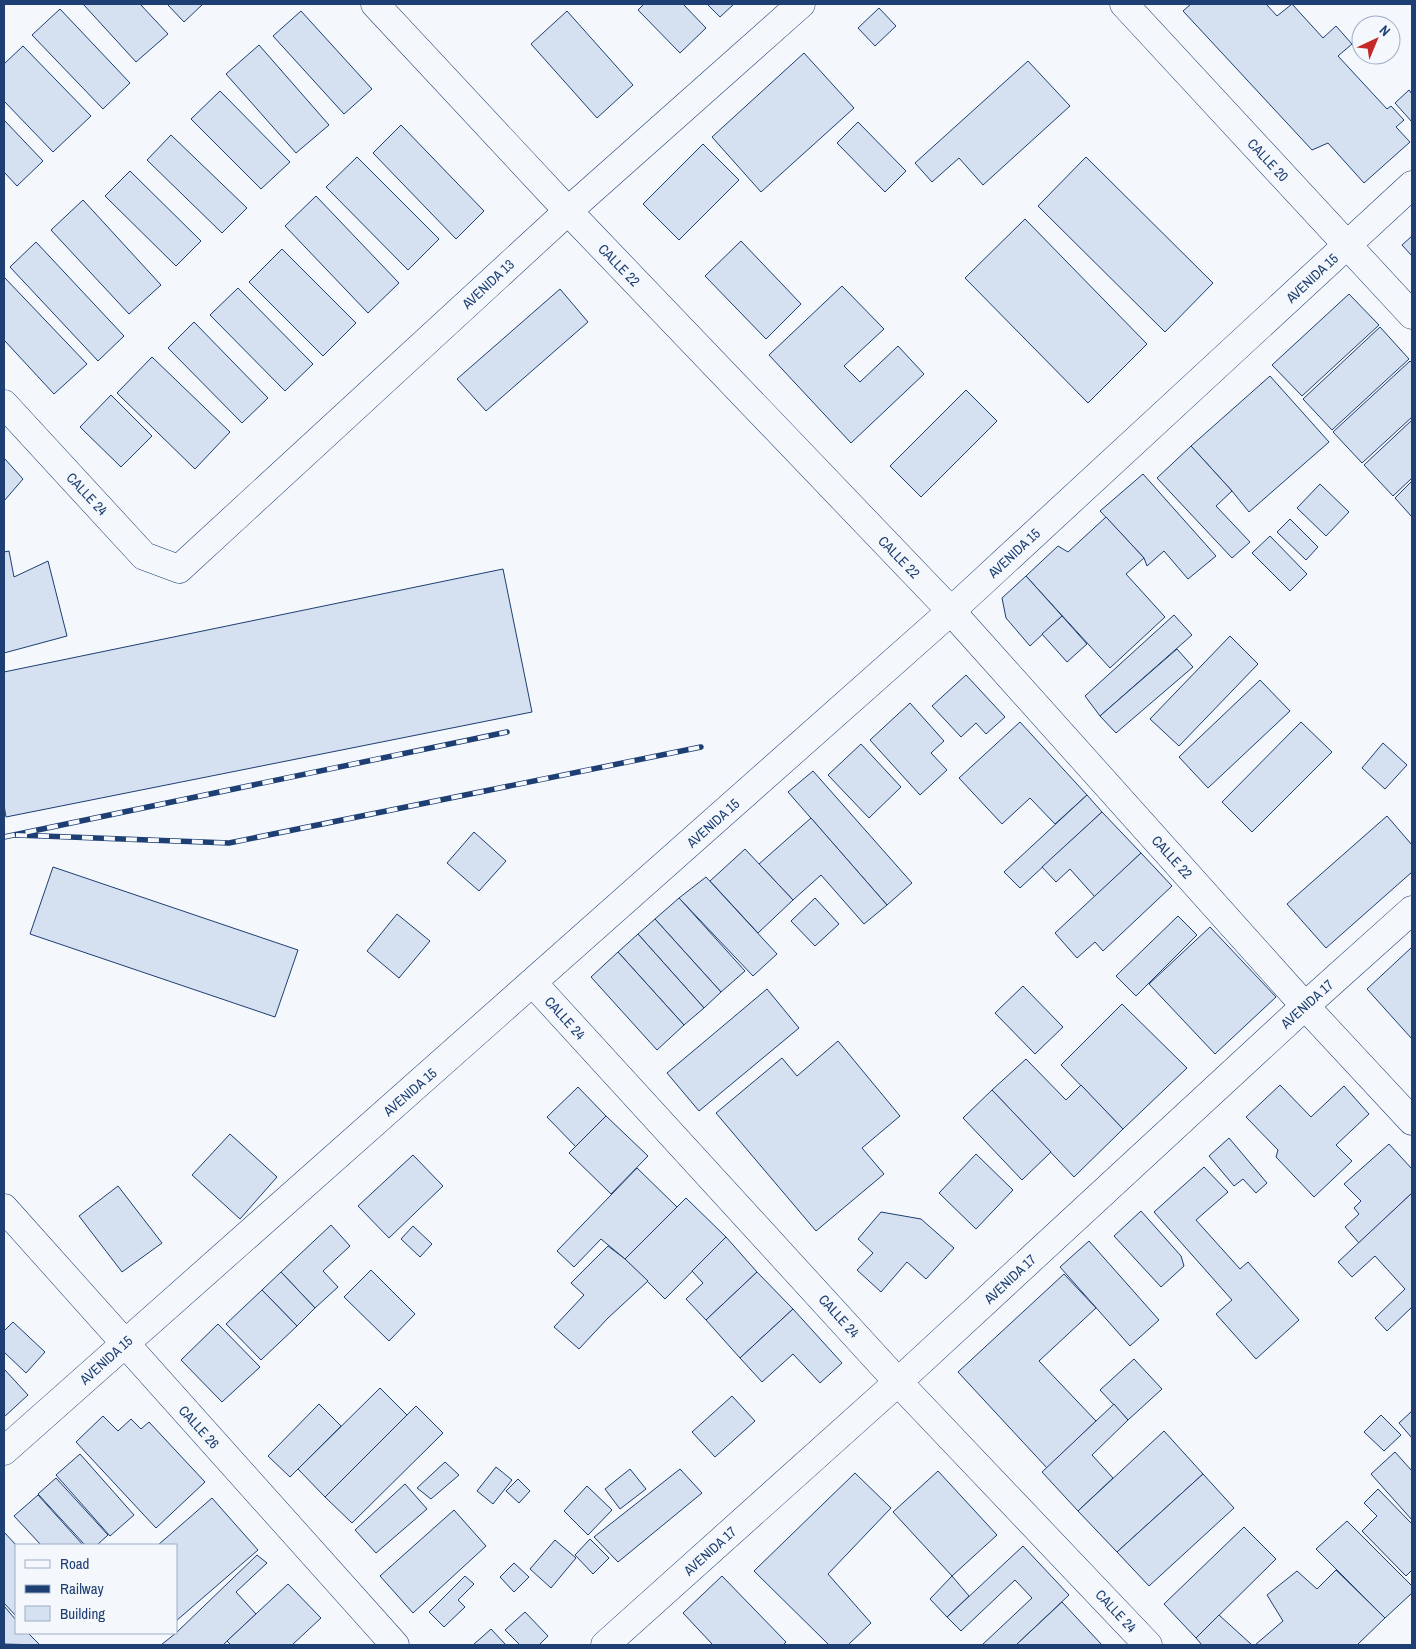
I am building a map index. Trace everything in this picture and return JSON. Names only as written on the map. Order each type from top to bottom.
[{"type":"street","name":"CALLE 22","points":[[375,4],[568,211],[951,611],[1305,1006],[1412,1121]]},
{"type":"street","name":"AVENIDA 13","points":[[180,569],[568,211],[801,4]]},
{"type":"street","name":"CALLE 20","points":[[1124,4],[1412,316]]},
{"type":"street","name":"AVENIDA 15","points":[[4,1451],[124,1343],[534,983],[951,611],[1412,185]]},
{"type":"street","name":"CALLE 24","points":[[4,404],[144,556],[180,569]]},
{"type":"street","name":"AVENIDA 17","points":[[605,1645],[898,1382],[1305,1006],[1412,910]]},
{"type":"street","name":"CALLE 24","points":[[534,983],[898,1382],[1148,1645]]},
{"type":"street","name":"CALLE 26","points":[[4,1208],[395,1645]]},
{"type":"building","points":[[83,4],[140,4],[168,34],[136,62]]},
{"type":"building","points":[[167,4],[203,4],[184,22]]},
{"type":"building","points":[[644,4],[683,4],[706,28],[680,53],[638,10]]},
{"type":"building","points":[[707,4],[734,4],[720,17]]},
{"type":"building","points":[[1191,4],[1266,4],[1277,16],[1292,4],[1323,38],[1336,26],[1351,43],[1338,56],[1387,109],[1391,106],[1404,120],[1396,127],[1410,142],[1364,183],[1328,143],[1312,150],[1183,11]]},
{"type":"building","points":[[879,8],[896,26],[875,46],[858,28]]},
{"type":"building","points":[[60,9],[130,83],[103,109],[32,35]]},
{"type":"building","points":[[301,11],[372,89],[344,114],[273,36]]},
{"type":"building","points":[[567,11],[633,85],[597,118],[531,44]]},
{"type":"building","points":[[259,45],[329,125],[296,153],[226,74]]},
{"type":"building","points":[[23,46],[91,116],[53,152],[4,101],[4,64]]},
{"type":"building","points":[[804,53],[854,108],[761,192],[712,137]]},
{"type":"building","points":[[1028,61],[1070,106],[983,185],[959,158],[932,182],[915,163]]},
{"type":"building","points":[[1409,90],[1412,94],[1412,122],[1395,103]]},
{"type":"building","points":[[220,91],[290,162],[261,189],[191,119]]},
{"type":"building","points":[[4,120],[43,161],[17,186],[4,172]]},
{"type":"building","points":[[858,122],[906,171],[885,192],[837,143]]},
{"type":"building","points":[[401,125],[484,211],[456,239],[373,153]]},
{"type":"building","points":[[171,135],[247,208],[222,233],[147,160]]},
{"type":"building","points":[[703,144],[739,180],[679,240],[643,204]]},
{"type":"building","points":[[357,157],[439,239],[408,270],[326,187]]},
{"type":"building","points":[[1086,157],[1213,283],[1165,332],[1038,206]]},
{"type":"building","points":[[130,171],[201,241],[176,266],[105,196]]},
{"type":"building","points":[[316,196],[399,283],[368,313],[285,226]]},
{"type":"building","points":[[83,200],[161,285],[129,314],[51,230]]},
{"type":"building","points":[[1025,219],[1147,344],[1088,403],[965,278]]},
{"type":"building","points":[[1412,236],[1412,256],[1402,245]]},
{"type":"building","points":[[741,241],[801,304],[766,339],[705,276]]},
{"type":"building","points":[[36,242],[124,336],[98,361],[10,267]]},
{"type":"building","points":[[282,249],[356,323],[323,356],[249,282]]},
{"type":"building","points":[[4,277],[87,364],[54,394],[4,340]]},
{"type":"building","points":[[842,286],[884,329],[844,366],[860,382],[898,346],[924,374],[851,443],[769,355]]},
{"type":"building","points":[[238,288],[313,364],[285,391],[210,315]]},
{"type":"building","points":[[560,289],[588,322],[486,411],[457,379]]},
{"type":"building","points":[[1349,294],[1379,325],[1302,396],[1272,365]]},
{"type":"building","points":[[194,322],[268,398],[242,423],[168,348]]},
{"type":"building","points":[[1380,327],[1409,359],[1332,430],[1303,399]]},
{"type":"building","points":[[152,357],[230,432],[195,469],[117,393]]},
{"type":"building","points":[[1410,361],[1412,363],[1412,417],[1362,463],[1333,432]]},
{"type":"building","points":[[1270,376],[1329,442],[1249,512],[1191,446]]},
{"type":"building","points":[[966,390],[997,421],[921,497],[890,466]]},
{"type":"building","points":[[111,395],[152,436],[121,467],[80,427]]},
{"type":"building","points":[[1412,420],[1412,478],[1393,496],[1364,465]]},
{"type":"building","points":[[1191,446],[1232,491],[1216,506],[1250,542],[1232,558],[1157,478]]},
{"type":"building","points":[[4,458],[23,479],[4,501]]},
{"type":"building","points":[[1143,474],[1216,556],[1188,579],[1164,551],[1147,566],[1144,558],[1100,511]]},
{"type":"building","points":[[1412,481],[1412,517],[1395,498]]},
{"type":"building","points":[[1320,484],[1349,512],[1326,536],[1297,508]]},
{"type":"building","points":[[1106,517],[1144,558],[1126,574],[1165,617],[1110,668],[1026,576],[1058,546],[1068,552]]},
{"type":"building","points":[[1290,519],[1318,547],[1306,560],[1277,532]]},
{"type":"building","points":[[1270,536],[1307,574],[1290,591],[1252,553]]},
{"type":"building","points":[[9,551],[14,577],[48,561],[67,636],[4,653],[4,552]]},
{"type":"building","points":[[503,569],[532,712],[6,817],[4,805],[4,672]]},
{"type":"building","points":[[1026,576],[1062,616],[1030,646],[1006,618],[1002,598]]},
{"type":"building","points":[[1174,615],[1192,635],[1100,716],[1085,696]]},
{"type":"building","points":[[1062,616],[1087,644],[1067,662],[1042,634]]},
{"type":"building","points":[[1230,636],[1258,664],[1179,746],[1150,719]]},
{"type":"building","points":[[1177,649],[1193,667],[1116,733],[1100,716]]},
{"type":"building","points":[[966,675],[1005,717],[986,734],[976,723],[961,737],[932,706]]},
{"type":"building","points":[[1260,680],[1290,711],[1208,788],[1179,757]]},
{"type":"building","points":[[910,703],[944,741],[931,753],[947,770],[920,795],[870,740]]},
{"type":"building","points":[[1020,722],[1087,795],[1055,824],[1030,798],[1002,824],[959,778]]},
{"type":"building","points":[[1301,722],[1332,752],[1252,832],[1222,802]]},
{"type":"building","points":[[1383,743],[1407,765],[1385,789],[1362,768]]},
{"type":"building","points":[[861,744],[901,787],[869,818],[828,775]]},
{"type":"building","points":[[813,771],[912,883],[887,905],[788,792]]},
{"type":"building","points":[[1087,795],[1102,812],[1020,888],[1004,872]]},
{"type":"building","points":[[1102,812],[1141,853],[1095,897],[1070,869],[1056,882],[1042,867]]},
{"type":"building","points":[[1387,816],[1412,845],[1412,872],[1326,948],[1287,904]]},
{"type":"building","points":[[811,818],[887,905],[864,924],[821,875],[793,900],[759,864]]},
{"type":"building","points":[[474,832],[506,861],[479,891],[447,863]]},
{"type":"building","points":[[745,849],[793,900],[758,933],[710,881]]},
{"type":"building","points":[[1141,853],[1172,886],[1103,951],[1095,942],[1077,958],[1055,933]]},
{"type":"building","points":[[53,867],[298,950],[275,1017],[30,934]]},
{"type":"building","points":[[706,877],[777,954],[753,976],[679,898]]},
{"type":"building","points":[[679,898],[745,971],[721,992],[655,919]]},
{"type":"building","points":[[815,898],[839,924],[815,946],[791,921]]},
{"type":"building","points":[[397,914],[430,941],[399,978],[367,951]]},
{"type":"building","points":[[1178,916],[1197,935],[1136,996],[1116,976]]},
{"type":"building","points":[[655,919],[721,992],[704,1008],[638,934]]},
{"type":"building","points":[[1210,927],[1276,997],[1215,1054],[1149,984]]},
{"type":"building","points":[[638,934],[704,1008],[684,1025],[618,952]]},
{"type":"building","points":[[1412,947],[1412,1039],[1367,989]]},
{"type":"building","points":[[618,952],[684,1025],[657,1050],[591,977]]},
{"type":"building","points":[[1023,986],[1063,1027],[1035,1054],[995,1013]]},
{"type":"building","points":[[767,989],[799,1028],[699,1111],[667,1073]]},
{"type":"building","points":[[1122,1004],[1187,1068],[1123,1129],[1061,1065]]},
{"type":"building","points":[[838,1041],[900,1116],[862,1148],[884,1174],[816,1231],[716,1113],[782,1058],[797,1076]]},
{"type":"building","points":[[1026,1059],[1066,1100],[1081,1085],[1123,1129],[1074,1177],[992,1090]]},
{"type":"building","points":[[1280,1085],[1311,1117],[1344,1086],[1369,1114],[1336,1145],[1352,1161],[1314,1197],[1276,1157],[1278,1150],[1246,1117]]},
{"type":"building","points":[[578,1087],[606,1116],[576,1147],[547,1117]]},
{"type":"building","points":[[992,1090],[1051,1152],[1022,1180],[963,1118]]},
{"type":"building","points":[[606,1116],[648,1156],[611,1194],[569,1153]]},
{"type":"building","points":[[230,1134],[277,1177],[240,1219],[192,1175]]},
{"type":"building","points":[[1229,1138],[1267,1183],[1256,1193],[1243,1179],[1234,1186],[1209,1156]]},
{"type":"building","points":[[1389,1144],[1412,1169],[1412,1193],[1359,1243],[1345,1227],[1359,1214],[1354,1208],[1361,1201],[1344,1184]]},
{"type":"building","points":[[976,1154],[1013,1190],[976,1229],[939,1193]]},
{"type":"building","points":[[413,1155],[443,1186],[389,1238],[358,1206]]},
{"type":"building","points":[[1204,1167],[1228,1192],[1196,1220],[1240,1269],[1248,1262],[1299,1320],[1256,1359],[1216,1314],[1232,1300],[1154,1212]]},
{"type":"building","points":[[637,1168],[677,1207],[625,1259],[601,1239],[574,1267],[557,1251]]},
{"type":"building","points":[[118,1186],[162,1243],[122,1272],[79,1216]]},
{"type":"building","points":[[1412,1193],[1412,1307],[1387,1331],[1375,1318],[1405,1289],[1375,1256],[1352,1277],[1338,1262]]},
{"type":"building","points":[[686,1198],[726,1237],[665,1299],[625,1259]]},
{"type":"building","points":[[1141,1211],[1181,1256],[1184,1266],[1161,1287],[1114,1236]]},
{"type":"building","points":[[881,1212],[921,1219],[954,1248],[926,1279],[907,1262],[881,1292],[857,1270],[873,1253],[858,1239]]},
{"type":"building","points":[[331,1225],[350,1246],[323,1271],[338,1287],[315,1308],[281,1272]]},
{"type":"building","points":[[413,1226],[432,1244],[420,1257],[401,1239]]},
{"type":"building","points":[[726,1237],[757,1272],[706,1320],[686,1299],[703,1283],[692,1271]]},
{"type":"building","points":[[1089,1241],[1159,1320],[1130,1346],[1060,1267]]},
{"type":"building","points":[[608,1246],[648,1281],[608,1318],[579,1349],[554,1327],[584,1295],[571,1283]]},
{"type":"building","points":[[371,1270],[415,1314],[389,1341],[344,1297]]},
{"type":"building","points":[[281,1272],[315,1308],[297,1326],[262,1290]]},
{"type":"building","points":[[757,1272],[793,1309],[740,1358],[706,1320]]},
{"type":"building","points":[[1064,1274],[1096,1308],[1039,1361],[1096,1421],[1047,1468],[958,1372]]},
{"type":"building","points":[[262,1290],[297,1326],[261,1360],[226,1324]]},
{"type":"building","points":[[793,1309],[842,1363],[820,1383],[793,1354],[762,1382],[740,1358]]},
{"type":"building","points":[[13,1322],[45,1352],[26,1373],[4,1352],[4,1331]]},
{"type":"building","points":[[218,1324],[260,1367],[222,1402],[181,1360]]},
{"type":"building","points":[[1134,1359],[1162,1389],[1128,1420],[1100,1390]]},
{"type":"building","points":[[4,1369],[28,1395],[4,1417]]},
{"type":"building","points":[[380,1388],[407,1415],[325,1497],[298,1469]]},
{"type":"building","points":[[732,1396],[755,1421],[715,1457],[692,1432]]},
{"type":"building","points":[[319,1404],[341,1426],[290,1477],[268,1456]]},
{"type":"building","points":[[1114,1404],[1128,1420],[1092,1455],[1113,1478],[1078,1511],[1042,1472]]},
{"type":"building","points":[[416,1406],[443,1433],[352,1523],[325,1497]]},
{"type":"building","points":[[1412,1411],[1412,1438],[1399,1423]]},
{"type":"building","points":[[1381,1415],[1401,1435],[1384,1451],[1364,1432]]},
{"type":"building","points":[[103,1416],[118,1431],[131,1419],[141,1429],[149,1422],[205,1482],[156,1528],[76,1442]]},
{"type":"building","points":[[1164,1431],[1203,1474],[1117,1552],[1078,1511]]},
{"type":"building","points":[[1395,1452],[1412,1471],[1412,1520],[1371,1474]]},
{"type":"building","points":[[80,1454],[134,1515],[110,1536],[56,1475]]},
{"type":"building","points":[[445,1462],[459,1475],[431,1499],[417,1488]]},
{"type":"building","points":[[496,1467],[512,1480],[493,1504],[477,1491]]},
{"type":"building","points":[[630,1469],[646,1489],[620,1509],[605,1489]]},
{"type":"building","points":[[680,1469],[702,1493],[618,1562],[594,1537]]},
{"type":"building","points":[[938,1471],[997,1535],[952,1576],[893,1512]]},
{"type":"building","points":[[855,1473],[891,1508],[828,1574],[871,1623],[848,1645],[829,1645],[754,1571]]},
{"type":"building","points":[[1203,1474],[1234,1508],[1149,1586],[1117,1552]]},
{"type":"building","points":[[56,1478],[108,1535],[98,1544],[84,1544],[38,1494]]},
{"type":"building","points":[[518,1479],[530,1491],[519,1503],[506,1491]]},
{"type":"building","points":[[405,1484],[427,1509],[376,1553],[355,1530]]},
{"type":"building","points":[[587,1486],[612,1510],[588,1535],[564,1511]]},
{"type":"building","points":[[1378,1489],[1412,1524],[1412,1570],[1406,1576],[1362,1531],[1377,1516],[1364,1503]]},
{"type":"building","points":[[38,1495],[82,1544],[40,1544],[14,1516]]},
{"type":"building","points":[[212,1498],[258,1550],[178,1619],[178,1544],[159,1544]]},
{"type":"building","points":[[454,1510],[486,1546],[413,1613],[380,1576]]},
{"type":"building","points":[[1347,1521],[1412,1586],[1412,1593],[1385,1618],[1316,1549]]},
{"type":"building","points":[[1244,1527],[1276,1559],[1196,1638],[1164,1604]]},
{"type":"building","points":[[4,1532],[15,1544],[15,1615],[4,1603]]},
{"type":"building","points":[[590,1539],[609,1558],[593,1574],[575,1555]]},
{"type":"building","points":[[555,1540],[576,1558],[551,1588],[530,1569]]},
{"type":"building","points":[[1023,1546],[1069,1595],[1016,1645],[982,1645],[1032,1598],[1015,1580],[961,1631],[947,1617]]},
{"type":"building","points":[[257,1555],[267,1563],[236,1592],[256,1614],[223,1645],[161,1645],[175,1634],[178,1634],[178,1631]]},
{"type":"building","points":[[514,1563],[529,1577],[514,1592],[500,1577]]},
{"type":"building","points":[[1336,1570],[1385,1618],[1357,1645],[1255,1645],[1283,1621],[1267,1595],[1297,1571],[1317,1589]]},
{"type":"building","points":[[465,1576],[474,1584],[458,1600],[465,1607],[444,1627],[429,1612]]},
{"type":"building","points":[[722,1576],[786,1642],[783,1645],[713,1645],[683,1613]]},
{"type":"building","points":[[952,1576],[969,1596],[947,1617],[930,1599]]},
{"type":"building","points":[[288,1584],[321,1618],[292,1645],[231,1645],[227,1641]]},
{"type":"building","points":[[1062,1602],[1102,1645],[1016,1645]]},
{"type":"building","points":[[4,1606],[15,1619],[15,1634],[29,1634],[40,1645],[4,1644]]},
{"type":"building","points":[[525,1612],[548,1636],[539,1645],[520,1645],[505,1630]]},
{"type":"building","points":[[1219,1615],[1252,1645],[1202,1645],[1196,1638]]},
{"type":"building","points":[[491,1629],[506,1645],[473,1645]]},
{"type":"railway","points":[[4,837],[507,732]]},
{"type":"railway","points":[[16,835],[229,843],[701,747]]}]
